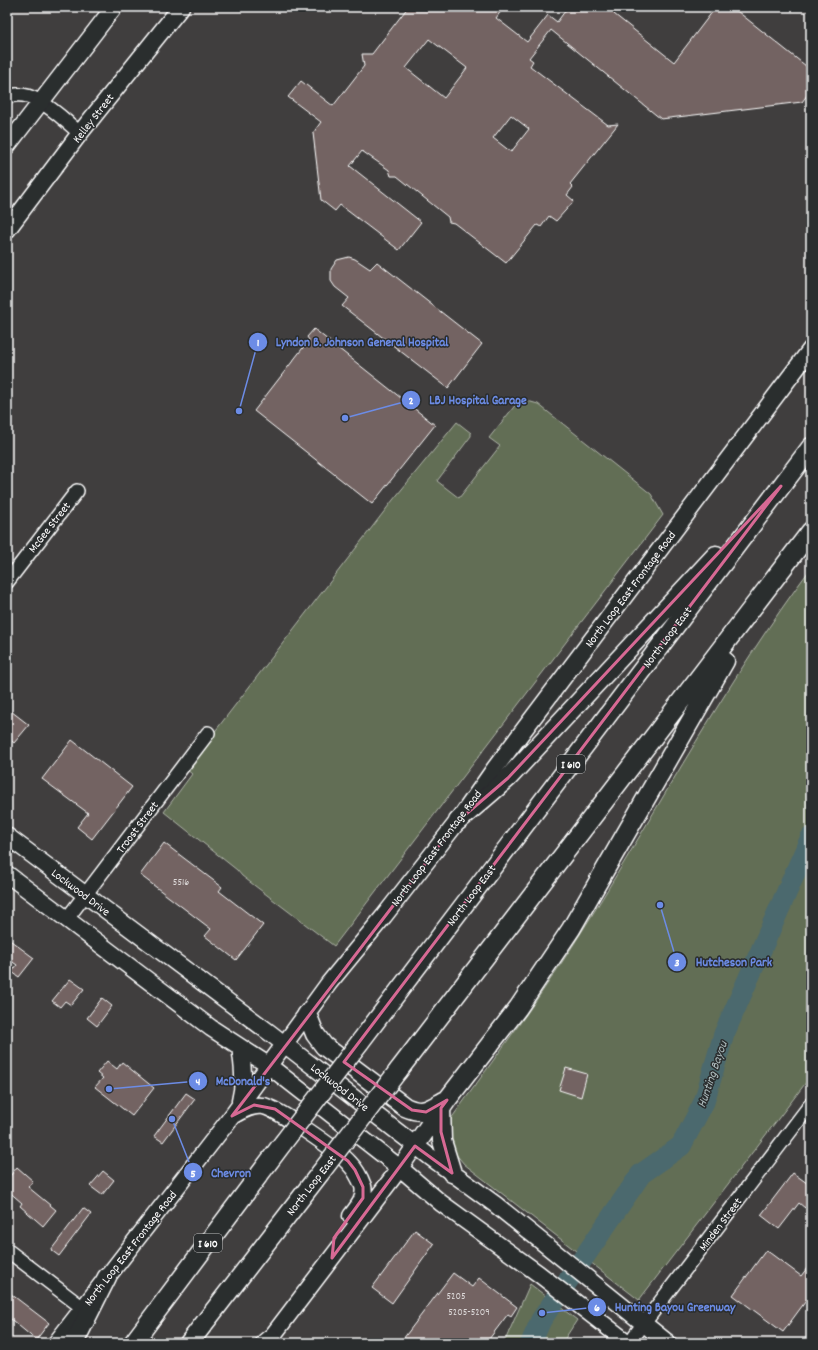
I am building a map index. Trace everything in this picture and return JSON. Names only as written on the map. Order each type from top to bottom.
[{"type":"highway","name":"North Loop East","points":[[132,1343],[811,447]]},
{"type":"highway","points":[[458,821],[508,778],[781,486]]},
{"type":"highway","name":"North Loop East","points":[[189,1343],[775,580],[811,531]]},
{"type":"highway","points":[[415,1146],[444,1104],[518,1008],[571,929],[700,702],[775,580]]},
{"type":"highway","points":[[307,1014],[315,1034],[324,1046],[405,1106],[418,1111],[426,1112],[444,1104]]},
{"type":"highway","points":[[444,1104],[442,1141],[452,1173]]},
{"type":"highway","points":[[74,1343],[107,1277]]},
{"type":"main road","points":[[7,146],[114,7]]},
{"type":"main road","name":"Kelley Street","points":[[7,230],[80,133],[181,7]]},
{"type":"main road","name":"North Loop East Frontage Road","points":[[56,1343],[236,1110],[329,983],[384,916],[458,821],[495,768],[811,349]]},
{"type":"main road","name":"Lockwood Drive","points":[[7,836],[85,896],[284,1043],[415,1146],[590,1279],[668,1343]]},
{"type":"main road","points":[[7,874],[211,1028],[268,1065],[400,1168],[441,1203],[539,1274],[628,1343]]},
{"type":"main road","points":[[236,1110],[244,1086],[240,1047]]},
{"type":"main road","points":[[236,1110],[262,1105],[275,1109],[348,1161],[355,1170],[363,1187],[363,1198],[357,1209],[334,1238],[332,1258]]},
{"type":"main road","points":[[268,1341],[400,1168],[415,1146]]},
{"type":"street","points":[[7,97],[14,94],[23,94],[40,102],[80,133]]},
{"type":"street","name":"McGee Street","points":[[7,582],[77,491]]},
{"type":"street","name":"Troost Street","points":[[66,920],[208,732]]},
{"type":"street","name":"Minden Street","points":[[628,1343],[811,1104]]},
{"type":"street","points":[[7,1250],[83,1308]]},
{"type":"highlighted area","points":[[781,486],[344,1062],[412,1110],[426,1112],[447,1100],[441,1108],[441,1132],[452,1173],[415,1146],[332,1258],[334,1238],[363,1198],[363,1187],[355,1170],[348,1161],[275,1109],[254,1105],[232,1116],[458,821],[508,778]]},
{"type":"green space","points":[[524,400],[538,404],[651,494],[663,515],[334,946],[242,876],[237,870],[164,812],[192,774],[186,769],[393,500],[457,422],[471,433],[471,436],[437,481],[459,498],[500,446],[489,438],[517,403]]},
{"type":"green space","points":[[811,568],[811,1076],[639,1300],[464,1164],[449,1146],[448,1123],[556,972],[616,876],[696,741],[752,653]]},
{"type":"green space","points":[[530,1284],[577,1320],[562,1343],[504,1343]]},
{"type":"building","points":[[408,7],[504,7],[496,18],[527,42],[548,15],[557,22],[568,7],[619,7],[614,14],[674,62],[716,7],[732,7],[811,70],[811,90],[802,102],[661,119],[551,30],[529,58],[533,61],[530,66],[608,125],[618,124],[570,184],[573,187],[567,195],[574,201],[556,221],[549,216],[541,227],[537,225],[506,263],[454,223],[449,222],[448,217],[397,176],[391,176],[389,170],[362,151],[350,166],[421,222],[399,250],[340,205],[335,211],[321,200],[313,133],[321,122],[288,97],[301,81],[333,106],[364,66],[362,54],[372,54]],"holes":[[[429,39],[467,68],[444,98],[406,68]],[[511,115],[529,129],[511,152],[493,138]]]},
{"type":"building","points":[[349,257],[355,259],[370,269],[377,262],[482,344],[448,388],[342,306],[349,298],[335,287],[331,281],[331,269],[337,260]]},
{"type":"building","points":[[314,329],[435,425],[372,504],[254,411],[309,340],[307,337]]},
{"type":"building","points":[[7,708],[29,725],[14,743],[7,737]]},
{"type":"building","points":[[72,740],[132,787],[92,839],[77,827],[88,813],[42,779]]},
{"type":"building","points":[[164,843],[222,887],[219,891],[263,925],[236,960],[205,936],[211,929],[140,875]]},
{"type":"building","points":[[7,938],[34,958],[19,977],[12,972],[17,965],[7,958]]},
{"type":"building","points":[[70,979],[84,989],[71,1005],[65,1001],[60,1007],[52,1001]]},
{"type":"building","points":[[102,998],[112,1006],[97,1026],[87,1018]]},
{"type":"building","points":[[107,1061],[117,1069],[122,1062],[154,1088],[132,1116],[95,1087],[103,1078],[97,1073]]},
{"type":"building","points":[[566,1068],[587,1074],[581,1097],[559,1090]]},
{"type":"building","points":[[186,1093],[195,1099],[163,1142],[154,1136]]},
{"type":"building","points":[[17,1167],[33,1181],[28,1187],[56,1210],[43,1226],[20,1206],[22,1203],[7,1190],[7,1180]]},
{"type":"building","points":[[103,1171],[114,1180],[102,1195],[90,1186]]},
{"type":"building","points":[[793,1173],[811,1186],[811,1200],[805,1208],[799,1203],[779,1229],[761,1215]]},
{"type":"building","points":[[83,1208],[91,1214],[59,1256],[51,1250]]},
{"type":"building","points":[[415,1230],[434,1244],[392,1303],[372,1288]]},
{"type":"building","points":[[766,1250],[801,1276],[811,1263],[811,1294],[783,1332],[733,1295]]},
{"type":"building","points":[[453,1273],[472,1287],[479,1278],[517,1307],[511,1316],[508,1314],[486,1343],[400,1343]]},
{"type":"building","points":[[7,1291],[49,1323],[36,1340],[7,1316]]},
{"type":"waterway","name":"Hunting Bayou","points":[[531,1343],[541,1320],[641,1174],[681,1146],[704,1102],[724,1034],[811,837]]},
{"type":"place","name":"Lyndon B. Johnson General Hospital","points":[[239,411]]},
{"type":"place","name":"LBJ Hospital Garage","points":[[345,418]]},
{"type":"place","name":"Hutcheson Park","points":[[660,905]]},
{"type":"place","name":"McDonald's","points":[[109,1089]]},
{"type":"place","name":"Chevron","points":[[172,1119]]},
{"type":"place","name":"Hunting Bayou Greenway","points":[[542,1313]]}]
